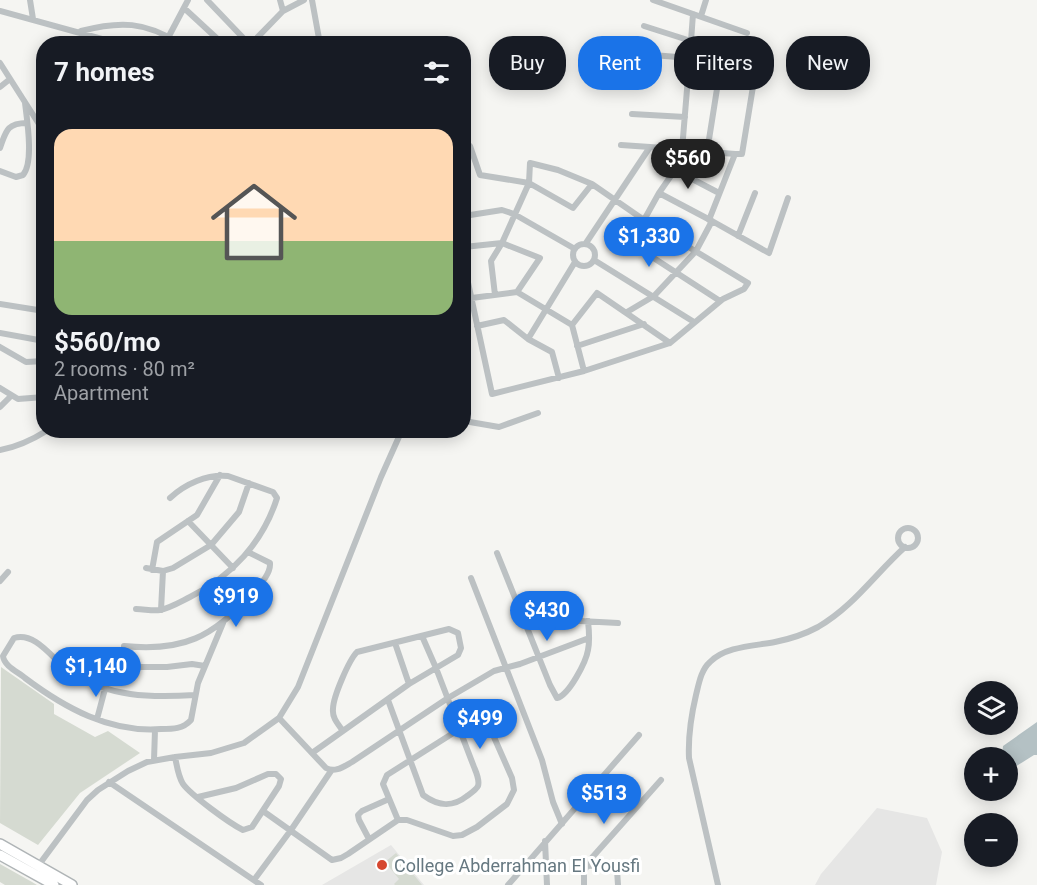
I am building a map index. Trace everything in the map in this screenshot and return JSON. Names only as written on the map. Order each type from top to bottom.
[{"type":"highway","points":[[0,844],[72,885]]},
{"type":"highway","points":[[0,855],[54,885]]},
{"type":"street","points":[[30,0],[33,19]]},
{"type":"street","points":[[81,32],[111,24],[124,24],[156,30],[169,36],[188,0]]},
{"type":"street","points":[[207,0],[242,36]]},
{"type":"street","points":[[280,0],[283,11]]},
{"type":"street","points":[[258,36],[283,11],[304,0]]},
{"type":"street","points":[[312,0],[319,36]]},
{"type":"street","points":[[653,0],[747,33]]},
{"type":"street","points":[[701,16],[706,0]]},
{"type":"street","points":[[184,8],[214,36]]},
{"type":"street","points":[[0,11],[94,36]]},
{"type":"street","points":[[692,36],[693,14]]},
{"type":"street","points":[[644,26],[676,36]]},
{"type":"street","points":[[0,63],[36,120]]},
{"type":"street","points":[[0,87],[10,79]]},
{"type":"street","points":[[687,90],[682,150],[675,170],[629,242],[720,301]]},
{"type":"street","points":[[706,152],[716,90]]},
{"type":"street","points":[[621,145],[742,154],[752,90]]},
{"type":"street","points":[[0,171],[16,177],[26,173],[29,159],[25,103]]},
{"type":"street","points":[[632,114],[685,117]]},
{"type":"street","points":[[0,148],[10,126],[15,123],[27,123]]},
{"type":"street","points":[[528,339],[575,262],[574,249],[586,243],[650,147]]},
{"type":"street","points":[[471,149],[480,175],[530,183],[573,208],[592,184]]},
{"type":"street","points":[[627,312],[654,296],[696,251],[735,154]]},
{"type":"street","points":[[471,310],[477,326],[492,394],[584,371],[670,343],[720,301],[744,289],[748,283],[645,220],[592,184],[558,170],[530,163],[530,183],[491,261],[495,295]]},
{"type":"street","points":[[675,170],[719,193]]},
{"type":"street","points":[[659,193],[769,253],[788,198]]},
{"type":"street","points":[[738,236],[755,193]]},
{"type":"street","points":[[471,215],[502,210],[514,214],[574,249]]},
{"type":"street","points":[[471,246],[502,243],[540,258],[517,292]]},
{"type":"street","points":[[586,243],[595,250],[594,260]]},
{"type":"street","points":[[575,262],[585,266],[594,260]]},
{"type":"street","points":[[594,260],[694,322]]},
{"type":"street","points":[[471,298],[517,292],[572,325],[584,371]]},
{"type":"street","points":[[572,325],[597,293],[670,343]]},
{"type":"street","points":[[0,305],[36,310]]},
{"type":"street","points":[[477,326],[504,320],[528,339],[552,352],[559,378]]},
{"type":"street","points":[[577,346],[644,324]]},
{"type":"street","points":[[0,333],[36,340]]},
{"type":"street","points":[[0,347],[26,362],[36,362]]},
{"type":"street","points":[[0,388],[11,396],[25,400],[36,398]]},
{"type":"street","points":[[0,407],[11,396]]},
{"type":"street","points":[[471,422],[499,427],[538,413]]},
{"type":"street","points":[[0,450],[28,442],[36,437]]},
{"type":"street","points":[[38,866],[87,800],[109,782],[154,760],[233,748],[255,737],[279,718],[298,687],[398,438]]},
{"type":"street","points":[[220,476],[202,508],[188,521],[157,542],[149,569],[163,571],[173,568],[211,545],[238,512],[249,483]]},
{"type":"street","points":[[136,609],[161,610],[200,592],[233,568],[248,552],[269,520],[277,498],[276,494],[249,483],[220,476],[186,485],[170,498]]},
{"type":"street","points":[[188,521],[233,568]]},
{"type":"street","points":[[718,885],[689,758],[692,713],[703,672],[719,655],[795,637],[827,621],[855,600],[904,547]]},
{"type":"street","points":[[124,646],[156,648],[173,645],[206,634],[224,623],[255,591],[270,569],[268,561],[248,552]]},
{"type":"street","points":[[497,553],[557,698],[561,698],[569,688],[587,657],[588,621]]},
{"type":"street","points":[[161,610],[163,571]]},
{"type":"street","points":[[0,581],[8,572]]},
{"type":"street","points":[[471,578],[542,760],[553,802],[562,824]]},
{"type":"street","points":[[524,618],[618,623]]},
{"type":"street","points":[[195,694],[141,697],[105,689],[68,670],[27,636],[14,638],[3,656],[4,661],[55,699],[81,714],[126,727],[155,730],[176,728],[188,724],[193,711],[195,694],[224,623]]},
{"type":"street","points":[[312,753],[460,652],[461,643],[458,633],[452,629],[364,649],[354,655],[332,711],[343,731]]},
{"type":"street","points":[[388,700],[423,795],[447,805],[463,799],[476,789],[478,782],[460,729],[422,636]]},
{"type":"street","points":[[254,880],[331,771],[352,762],[488,674],[589,638]]},
{"type":"street","points":[[395,643],[410,684]]},
{"type":"street","points":[[68,670],[75,657],[79,655],[122,667],[167,667],[192,664],[205,666]]},
{"type":"street","points":[[97,719],[105,689]]},
{"type":"street","points":[[279,718],[331,771]]},
{"type":"street","points":[[263,811],[332,860],[340,858],[398,820],[407,820],[453,836],[462,835],[477,827],[511,800],[514,790],[514,784],[486,719],[477,718],[384,778],[383,784],[398,820]]},
{"type":"street","points":[[154,760],[155,730]]},
{"type":"street","points":[[508,885],[639,735]]},
{"type":"street","points":[[175,757],[180,778],[185,786],[198,797],[243,830],[252,827],[281,779],[276,774],[268,774],[249,784],[198,797]]},
{"type":"street","points":[[584,885],[586,866],[603,843],[661,780]]},
{"type":"street","points":[[109,782],[261,885]]},
{"type":"street","points":[[369,839],[358,814],[389,799]]},
{"type":"street","points":[[545,841],[547,885]]},
{"type":"street","points":[[586,866],[611,865],[617,870],[618,885]]},
{"type":"shaded area","points":[[1,667],[54,704],[54,714],[95,737],[108,731],[140,753],[80,793],[38,845],[0,823]]},
{"type":"shaded area","points":[[1037,722],[1037,755],[1018,765],[1018,747],[1003,746]]},
{"type":"shaded area","points":[[877,808],[927,818],[942,852],[936,885],[815,885],[821,874]]},
{"type":"shaded area","name":"College Abderrahman El Yousfi","points":[[391,845],[424,885],[322,885]]},
{"type":"shaded area","points":[[396,853],[422,885],[394,884],[399,879],[385,862]]},
{"type":"shaded area","points":[[0,864],[37,885],[5,885],[0,882]]},
{"type":"place","name":"College Abderrahman El Yousfi","points":[[382,865]]}]
